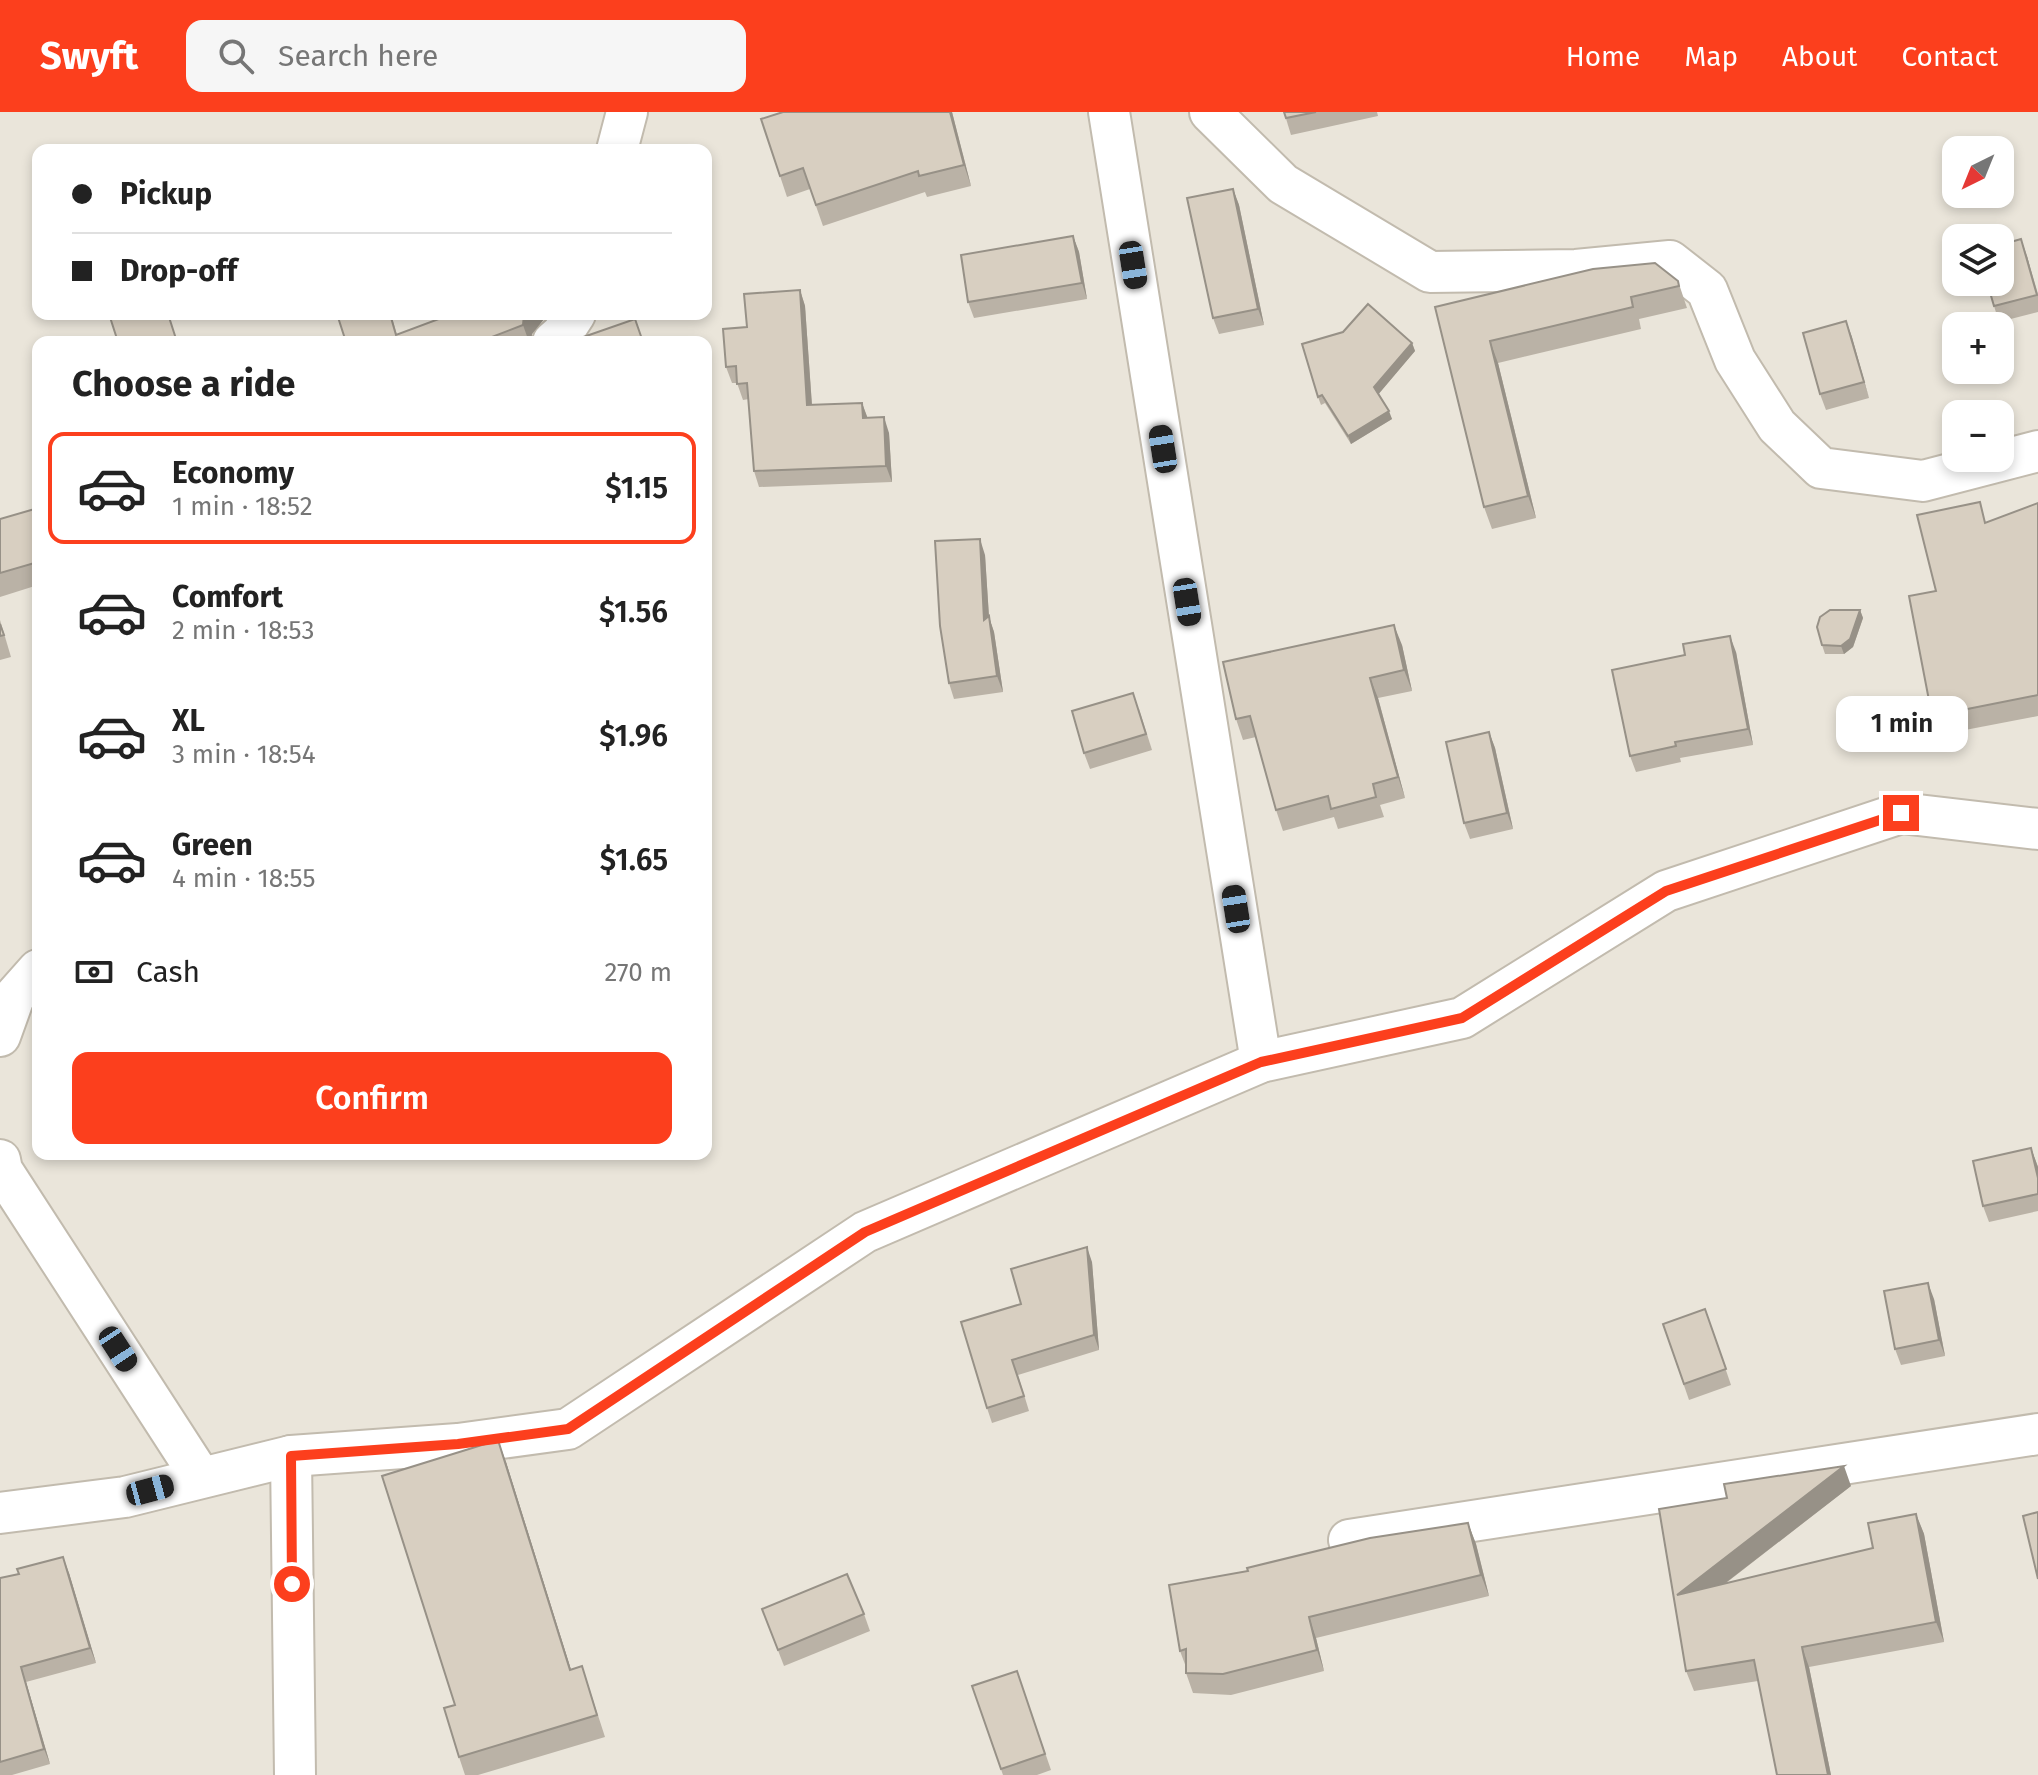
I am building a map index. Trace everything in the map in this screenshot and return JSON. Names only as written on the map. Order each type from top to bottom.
[{"type":"street","points":[[619,144],[627,112]]},
{"type":"street","points":[[1109,112],[1261,1062]]},
{"type":"street","points":[[1210,112],[1283,184],[1430,272],[1576,270],[1670,261],[1707,290],[1735,360],[1777,426],[1821,468],[1923,481],[2038,451]]},
{"type":"street","points":[[0,1513],[125,1497],[200,1476],[291,1456],[458,1444],[568,1429],[865,1232],[1261,1062],[1462,1018],[1666,891],[1901,813],[2038,829]]},
{"type":"street","points":[[0,1036],[14,997],[32,977]]},
{"type":"street","points":[[0,1160],[2,1170],[200,1476]]},
{"type":"street","points":[[1349,1540],[2038,1434]]},
{"type":"street","points":[[291,1456],[295,1775]]},
{"type":"shaded area","points":[[0,112],[2038,112],[2038,1775],[0,1775]]},
{"type":"building","points":[[783,112],[950,112],[964,165],[919,176],[918,171],[816,205],[803,168],[780,176],[761,119]]},
{"type":"building","points":[[1284,112],[1316,112],[1286,118]]},
{"type":"building","points":[[1233,189],[1258,309],[1213,318],[1187,198]]},
{"type":"building","points":[[1073,236],[1082,283],[968,302],[961,255]]},
{"type":"building","points":[[2021,239],[2037,295],[1994,306],[1991,296],[2014,296],[2014,241]]},
{"type":"building","points":[[1655,263],[1678,281],[1679,286],[1631,297],[1633,307],[1490,341],[1528,496],[1484,507],[1435,307],[1593,269]]},
{"type":"building","points":[[800,290],[807,405],[862,403],[863,418],[884,417],[886,466],[754,471],[747,383],[737,384],[736,366],[726,367],[723,329],[747,327],[744,294]]},
{"type":"building","points":[[1368,304],[1412,343],[1374,387],[1389,411],[1348,436],[1322,395],[1318,397],[1302,344],[1343,332]]},
{"type":"building","points":[[111,320],[170,320],[175,336],[116,336]]},
{"type":"building","points":[[339,320],[392,320],[396,335],[436,320],[523,320],[523,325],[495,336],[344,336]]},
{"type":"building","points":[[635,320],[641,336],[586,336]]},
{"type":"building","points":[[1846,321],[1864,382],[1820,394],[1803,333]]},
{"type":"building","points":[[1980,502],[1985,523],[2038,503],[2038,695],[1932,716],[1909,596],[1936,591],[1917,515]]},
{"type":"building","points":[[32,510],[32,564],[0,573],[0,519]]},
{"type":"building","points":[[980,539],[984,620],[989,616],[997,676],[949,683],[940,626],[935,541]]},
{"type":"building","points":[[1830,610],[1860,610],[1850,639],[1841,646],[1822,645],[1817,627],[1820,617]]},
{"type":"building","points":[[1394,625],[1404,670],[1370,678],[1398,777],[1373,784],[1376,797],[1331,809],[1328,796],[1276,810],[1250,716],[1236,719],[1223,662]]},
{"type":"building","points":[[1730,636],[1748,729],[1675,742],[1676,746],[1630,756],[1612,670],[1685,655],[1683,644]]},
{"type":"building","points":[[1133,693],[1146,734],[1084,753],[1072,711]]},
{"type":"building","points":[[1489,732],[1507,813],[1464,823],[1446,742]]},
{"type":"building","points":[[2031,1148],[2038,1178],[2038,1194],[1983,1206],[1973,1161]]},
{"type":"building","points":[[1087,1247],[1094,1335],[1012,1360],[1024,1396],[987,1408],[961,1322],[1021,1304],[1011,1269]]},
{"type":"building","points":[[1928,1283],[1939,1340],[1895,1349],[1884,1291]]},
{"type":"building","points":[[1705,1309],[1726,1369],[1684,1384],[1663,1324]]},
{"type":"building","points":[[498,1440],[570,1670],[582,1666],[597,1715],[459,1757],[444,1708],[455,1705],[382,1476]]},
{"type":"building","points":[[1844,1466],[1677,1595],[1873,1548],[1868,1523],[1916,1514],[1936,1622],[1802,1647],[1828,1775],[1777,1775],[1754,1660],[1686,1671],[1659,1509],[1727,1498],[1724,1484]]},
{"type":"building","points":[[2038,1512],[2038,1579],[2023,1516]]},
{"type":"building","points":[[1468,1523],[1481,1575],[1309,1617],[1317,1650],[1223,1674],[1186,1673],[1186,1649],[1180,1651],[1169,1585],[1248,1571],[1247,1568],[1370,1538]]},
{"type":"building","points":[[63,1557],[90,1648],[21,1667],[44,1749],[0,1762],[0,1578],[19,1574],[17,1569]]},
{"type":"building","points":[[847,1574],[864,1614],[778,1650],[762,1609]]},
{"type":"building","points":[[1017,1671],[1045,1754],[1001,1769],[972,1686]]},
{"type":"route","points":[[292,1584],[291,1456],[458,1444],[568,1429],[865,1232],[1261,1062],[1462,1018],[1666,891],[1901,813]]}]
